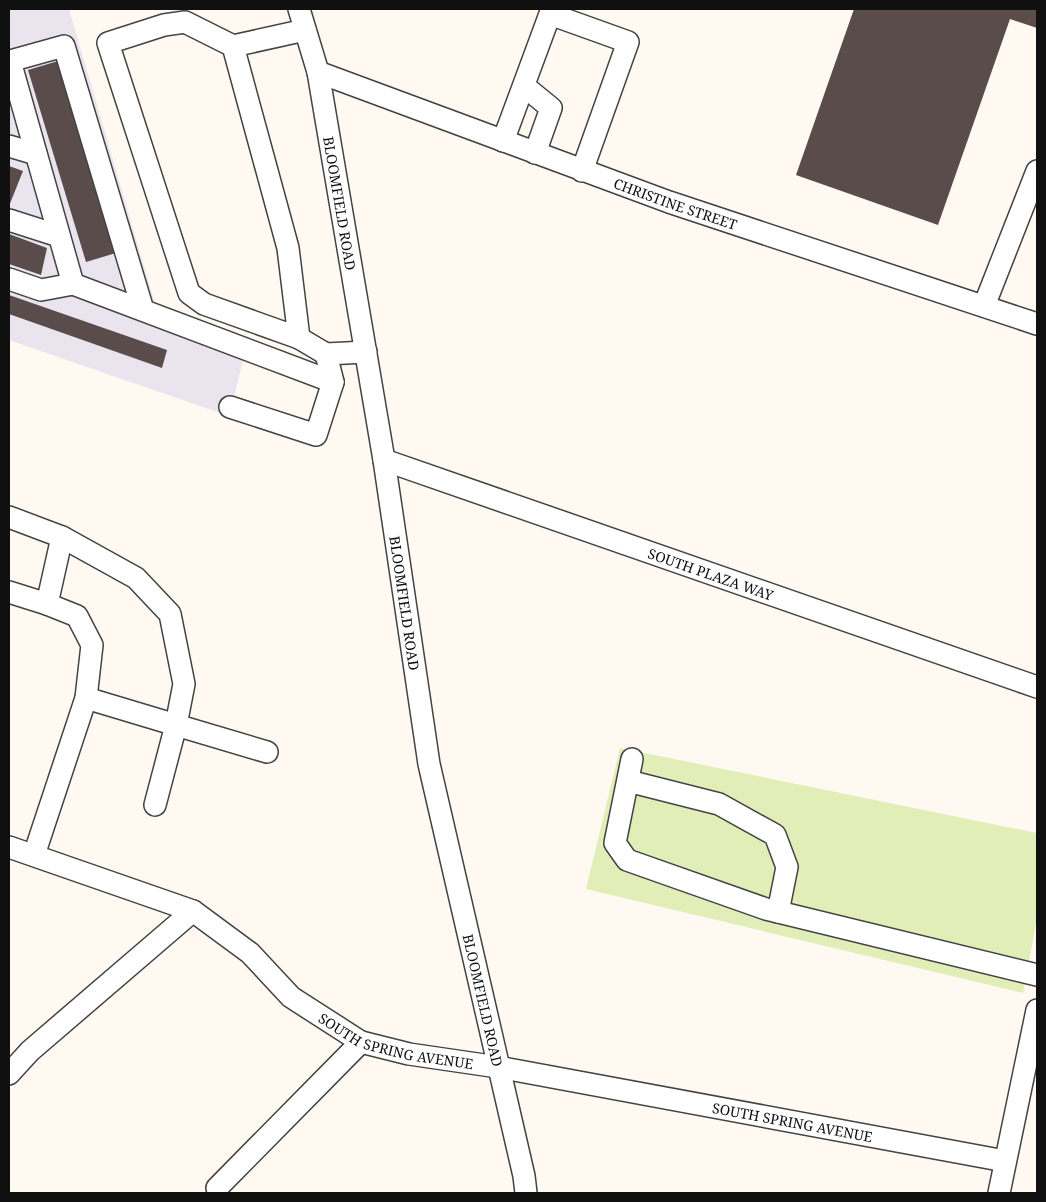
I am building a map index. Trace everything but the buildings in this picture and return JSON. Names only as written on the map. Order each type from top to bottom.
[{"type":"street","name":"BLOOMFIELD ROAD","points":[[299,9],[318,72],[384,460],[429,764],[524,1176],[526,1193]]},
{"type":"street","points":[[503,141],[550,14],[628,42],[582,171]]},
{"type":"street","points":[[305,30],[234,46],[185,22],[164,25],[108,43],[189,293],[204,304],[299,338],[326,354],[366,352]]},
{"type":"street","points":[[72,284],[9,62],[64,46],[143,310]]},
{"type":"street","points":[[234,46],[288,248],[296,300],[299,338]]},
{"type":"street","name":"CHRISTINE STREET","points":[[318,72],[582,171],[1037,324]]},
{"type":"street","points":[[524,86],[551,108],[535,153]]},
{"type":"street","points":[[9,146],[36,154]]},
{"type":"street","points":[[984,306],[1037,174]]},
{"type":"street","points":[[9,220],[59,236]]},
{"type":"street","points":[[9,279],[41,290],[72,284],[333,382]]},
{"type":"street","points":[[230,407],[316,435],[333,382],[326,354]]},
{"type":"street","name":"SOUTH PLAZA WAY","points":[[384,460],[1037,687]]},
{"type":"street","points":[[9,517],[62,538],[136,578],[170,614],[184,684],[176,725],[155,805]]},
{"type":"street","points":[[47,604],[62,538]]},
{"type":"street","points":[[9,592],[78,616],[92,645],[86,698],[34,855]]},
{"type":"street","points":[[86,698],[267,752]]},
{"type":"street","points":[[632,759],[615,843],[627,860],[778,912],[1037,975]]},
{"type":"street","points":[[628,781],[719,804],[775,835],[787,867],[778,912]]},
{"type":"street","name":"SOUTH SPRING AVENUE","points":[[9,847],[193,911],[250,952],[291,997],[361,1042],[409,1054],[498,1067],[1005,1161]]},
{"type":"street","points":[[9,1074],[30,1051],[193,911]]},
{"type":"street","points":[[999,1193],[1037,1010]]},
{"type":"street","points":[[217,1188],[361,1042]]},
{"type":"shaded area","points":[[9,9],[69,9],[155,304],[249,337],[229,416],[9,340]]},
{"type":"green space","points":[[620,748],[1037,833],[1037,918],[1023,993],[586,889]]}]
